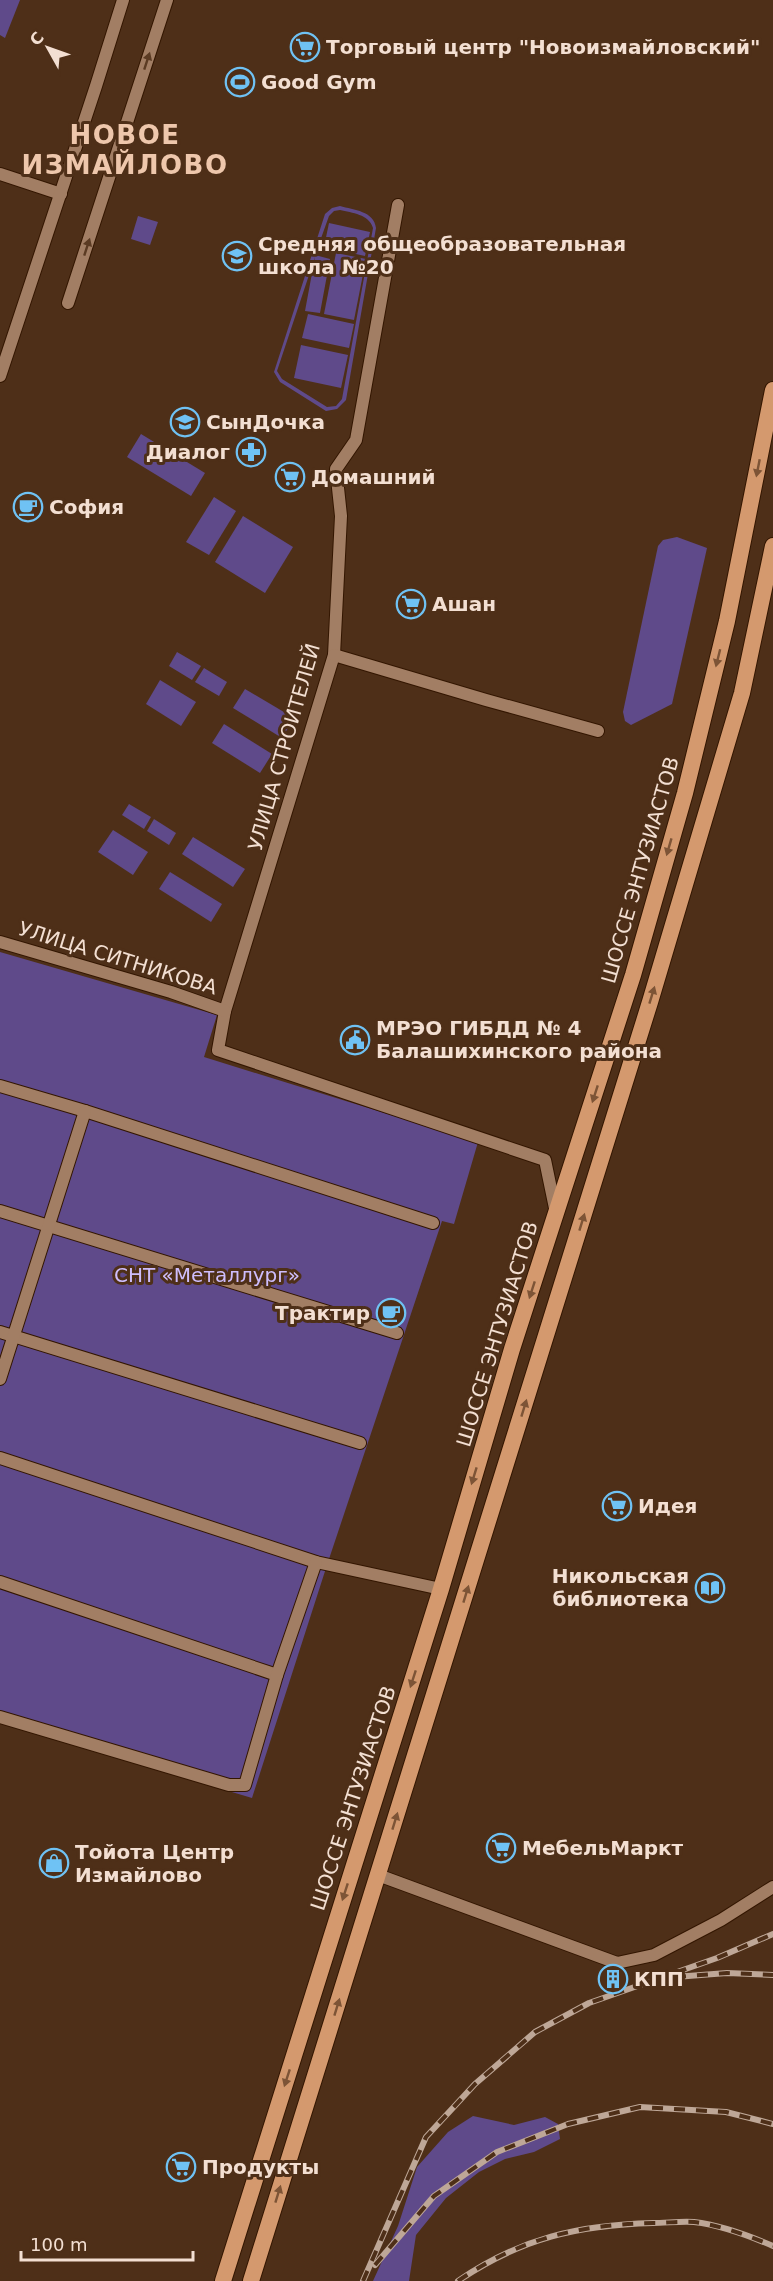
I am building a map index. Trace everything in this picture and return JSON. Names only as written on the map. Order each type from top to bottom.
[{"type":"highway","name":"ШОССЕ ЭНТУЗИАСТОВ","points":[[223,2281],[441,1589],[512,1349],[633,975],[685,792],[728,621],[773,390]]},
{"type":"highway","points":[[251,2281],[651,1002],[741,693],[773,546]]},
{"type":"street","points":[[0,376],[123,0]]},
{"type":"street","points":[[68,303],[167,0]]},
{"type":"street","points":[[0,174],[61,194]]},
{"type":"street","name":"УЛИЦА СТРОИТЕЛЕЙ","points":[[398,205],[356,440],[336,469],[341,516],[334,655],[225,1011],[218,1050],[545,1160],[556,1214]]},
{"type":"street","points":[[334,655],[598,731]]},
{"type":"street","name":"УЛИЦА СИТНИКОВА","points":[[0,942],[171,992],[225,1011]]},
{"type":"street","points":[[0,1086],[434,1223]]},
{"type":"street","points":[[0,1379],[85,1111]]},
{"type":"street","points":[[0,1211],[397,1333]]},
{"type":"street","points":[[0,1332],[360,1443]]},
{"type":"street","points":[[0,1458],[316,1562],[441,1589]]},
{"type":"street","points":[[0,1717],[59,1740],[153,1768],[229,1785],[245,1785],[277,1675],[316,1562]]},
{"type":"street","points":[[0,1582],[277,1675]]},
{"type":"street","points":[[378,1875],[617,1963],[654,1955],[721,1920],[773,1887]]},
{"type":"green space","points":[[0,0],[20,0],[5,38],[0,35]]},
{"type":"green space","points":[[340,206],[362,212],[372,218],[376,228],[346,400],[337,409],[326,411],[280,382],[274,372],[325,214],[332,208]],"holes":[[[340,210],[364,217],[373,228],[342,399],[336,406],[327,407],[282,379],[277,371],[315,257],[305,311],[320,313],[330,259],[315,255],[329,216],[334,211]]]},
{"type":"green space","points":[[138,216],[158,222],[150,245],[131,239]]},
{"type":"green space","points":[[329,223],[370,232],[365,256],[324,247]]},
{"type":"green space","points":[[336,253],[366,259],[354,320],[324,314]]},
{"type":"green space","points":[[308,314],[354,324],[349,348],[302,338]]},
{"type":"green space","points":[[301,345],[348,355],[341,388],[294,378]]},
{"type":"green space","points":[[141,434],[205,473],[191,496],[127,457]]},
{"type":"green space","points":[[214,497],[236,511],[209,555],[186,542]]},
{"type":"green space","points":[[243,516],[293,547],[265,593],[215,562]]},
{"type":"green space","points":[[677,537],[707,548],[672,704],[631,725],[625,721],[623,712],[658,546],[663,540]]},
{"type":"green space","points":[[177,652],[201,666],[192,680],[169,666]]},
{"type":"green space","points":[[204,668],[227,682],[219,696],[195,682]]},
{"type":"green space","points":[[160,680],[196,702],[181,726],[146,704]]},
{"type":"green space","points":[[245,689],[294,718],[282,738],[233,708]]},
{"type":"green space","points":[[224,724],[272,754],[260,773],[212,743]]},
{"type":"green space","points":[[129,804],[151,817],[144,829],[122,815]]},
{"type":"green space","points":[[154,819],[176,833],[169,845],[147,831]]},
{"type":"green space","points":[[113,830],[148,852],[133,875],[98,852]]},
{"type":"green space","points":[[193,837],[245,869],[233,887],[182,854]]},
{"type":"green space","points":[[170,872],[222,904],[211,922],[159,889]]},
{"type":"green space","name":"СНТ «Металлург»","points":[[0,952],[217,1015],[204,1057],[478,1142],[454,1224],[442,1221],[252,1798],[0,1723]]},
{"type":"green space","points":[[473,2116],[514,2125],[545,2117],[558,2124],[560,2139],[534,2152],[505,2159],[479,2172],[446,2198],[416,2235],[409,2281],[373,2281],[398,2226],[417,2167],[448,2132]]},
{"type":"railway","points":[[363,2281],[426,2137],[475,2084],[535,2032],[589,2003],[717,1958],[773,1934]]},
{"type":"railway","points":[[675,1977],[727,1973],[773,1975]]},
{"type":"railway","points":[[375,2265],[434,2196],[497,2152],[568,2124],[640,2107],[726,2112],[773,2124]]},
{"type":"railway","points":[[458,2281],[481,2266],[528,2244],[575,2231],[626,2224],[694,2222],[734,2231],[773,2246]]},
{"type":"place","name":"Торговый центр \"Новоизмайловский\"","points":[[305,47]]},
{"type":"place","name":"Good Gym","points":[[240,82]]},
{"type":"place","name":"Средняя общеобразовательная школа №20","points":[[237,256]]},
{"type":"place","name":"СынДочка","points":[[185,422]]},
{"type":"place","name":"Диалог","points":[[251,452]]},
{"type":"place","name":"Домашний","points":[[290,477]]},
{"type":"place","name":"София","points":[[28,507]]},
{"type":"place","name":"Ашан","points":[[411,604]]},
{"type":"place","name":"МРЭО ГИБДД № 4 Балашихинского района","points":[[355,1040]]},
{"type":"place","name":"Трактир","points":[[391,1313]]},
{"type":"place","name":"Идея","points":[[617,1506]]},
{"type":"place","name":"Никольская библиотека","points":[[710,1588]]},
{"type":"place","name":"МебельМаркт","points":[[501,1848]]},
{"type":"place","name":"Тойота Центр Измайлово","points":[[54,1863]]},
{"type":"place","name":"КПП","points":[[613,1979]]},
{"type":"place","name":"Продукты","points":[[181,2167]]},
{"type":"district","name":"НОВОЕ ИЗМАЙЛОВО","points":[[125,150]]}]
